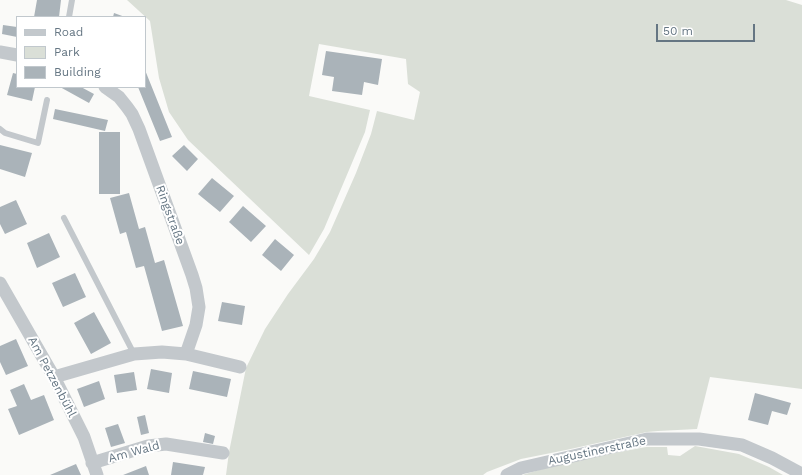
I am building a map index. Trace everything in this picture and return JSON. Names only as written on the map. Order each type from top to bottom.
[{"type":"street","points":[[0,52],[16,55]]},
{"type":"street","name":"Ringstraße","points":[[106,88],[119,97],[132,114],[139,129],[196,288],[199,307],[196,325],[186,354]]},
{"type":"street","name":"Am Petzenbühl","points":[[0,283],[54,377],[84,437],[94,469]]},
{"type":"street","points":[[54,377],[134,354],[162,352],[186,354],[240,367]]},
{"type":"street","name":"Augustinerstraße","points":[[507,475],[521,468],[647,439],[699,439],[742,445],[772,458],[802,474]]},
{"type":"street","name":"Am Wald","points":[[94,469],[148,446],[166,444],[223,453]]},
{"type":"lane","points":[[69,16],[72,0]]},
{"type":"lane","points":[[0,129],[5,133],[38,143],[47,100]]},
{"type":"lane","points":[[64,218],[134,354]]},
{"type":"green space","points":[[127,0],[786,0],[802,5],[802,389],[710,377],[697,429],[647,432],[521,459],[487,472],[483,475],[226,475],[229,452],[246,368],[265,329],[288,294],[314,259],[330,232],[356,173],[371,134],[377,111],[414,120],[420,92],[408,84],[406,59],[319,44],[309,96],[370,110],[365,132],[324,229],[309,255],[188,140],[169,112],[159,78],[150,21]]},
{"type":"green space","points":[[695,446],[739,454],[783,475],[522,475],[566,462],[646,447],[667,447],[668,455],[680,456]]},
{"type":"building","points":[[37,0],[61,0],[59,16],[34,16]]},
{"type":"building","points":[[114,13],[122,16],[113,16]]},
{"type":"building","points":[[3,25],[16,27],[16,37],[2,34]]},
{"type":"building","points":[[326,51],[382,59],[378,85],[364,82],[362,95],[332,91],[334,77],[322,75]]},
{"type":"building","points":[[146,72],[172,137],[160,141],[138,88],[146,88]]},
{"type":"building","points":[[13,73],[16,74],[16,88],[35,88],[32,101],[7,95]]},
{"type":"building","points":[[62,88],[83,88],[94,94],[89,103]]},
{"type":"building","points":[[55,109],[108,120],[105,131],[53,119]]},
{"type":"building","points":[[99,132],[120,132],[120,194],[99,194]]},
{"type":"building","points":[[0,145],[32,153],[25,177],[0,169]]},
{"type":"building","points":[[184,145],[198,159],[187,171],[172,156]]},
{"type":"building","points":[[212,178],[234,196],[220,212],[198,194]]},
{"type":"building","points":[[129,193],[139,229],[145,227],[155,263],[164,260],[183,326],[162,331],[144,266],[136,268],[126,232],[120,234],[110,198]]},
{"type":"building","points":[[16,200],[27,224],[5,234],[0,224],[0,207]]},
{"type":"building","points":[[243,206],[266,226],[251,242],[229,222]]},
{"type":"building","points":[[49,233],[60,257],[37,268],[27,243]]},
{"type":"building","points":[[275,239],[294,255],[281,271],[262,255]]},
{"type":"building","points":[[75,273],[86,297],[63,307],[52,283]]},
{"type":"building","points":[[222,302],[245,306],[242,325],[218,321]]},
{"type":"building","points":[[94,312],[111,343],[91,354],[74,323]]},
{"type":"building","points":[[16,339],[28,366],[6,375],[0,362],[0,346]]},
{"type":"building","points":[[151,369],[172,373],[169,393],[147,389]]},
{"type":"building","points":[[193,371],[231,379],[227,397],[189,389]]},
{"type":"building","points":[[134,372],[137,390],[117,393],[114,375]]},
{"type":"building","points":[[99,381],[105,399],[84,407],[77,389]]},
{"type":"building","points":[[24,384],[31,400],[44,395],[54,420],[19,435],[8,409],[17,406],[10,390]]},
{"type":"building","points":[[755,393],[791,403],[787,415],[772,411],[768,425],[748,420]]},
{"type":"building","points":[[145,415],[149,433],[141,435],[137,417]]},
{"type":"building","points":[[118,424],[125,443],[111,447],[105,428]]},
{"type":"building","points":[[205,433],[215,436],[213,444],[203,442]]},
{"type":"building","points":[[173,462],[205,467],[203,475],[171,475]]},
{"type":"building","points":[[76,464],[81,475],[50,475]]},
{"type":"building","points":[[146,466],[149,475],[123,475]]}]
